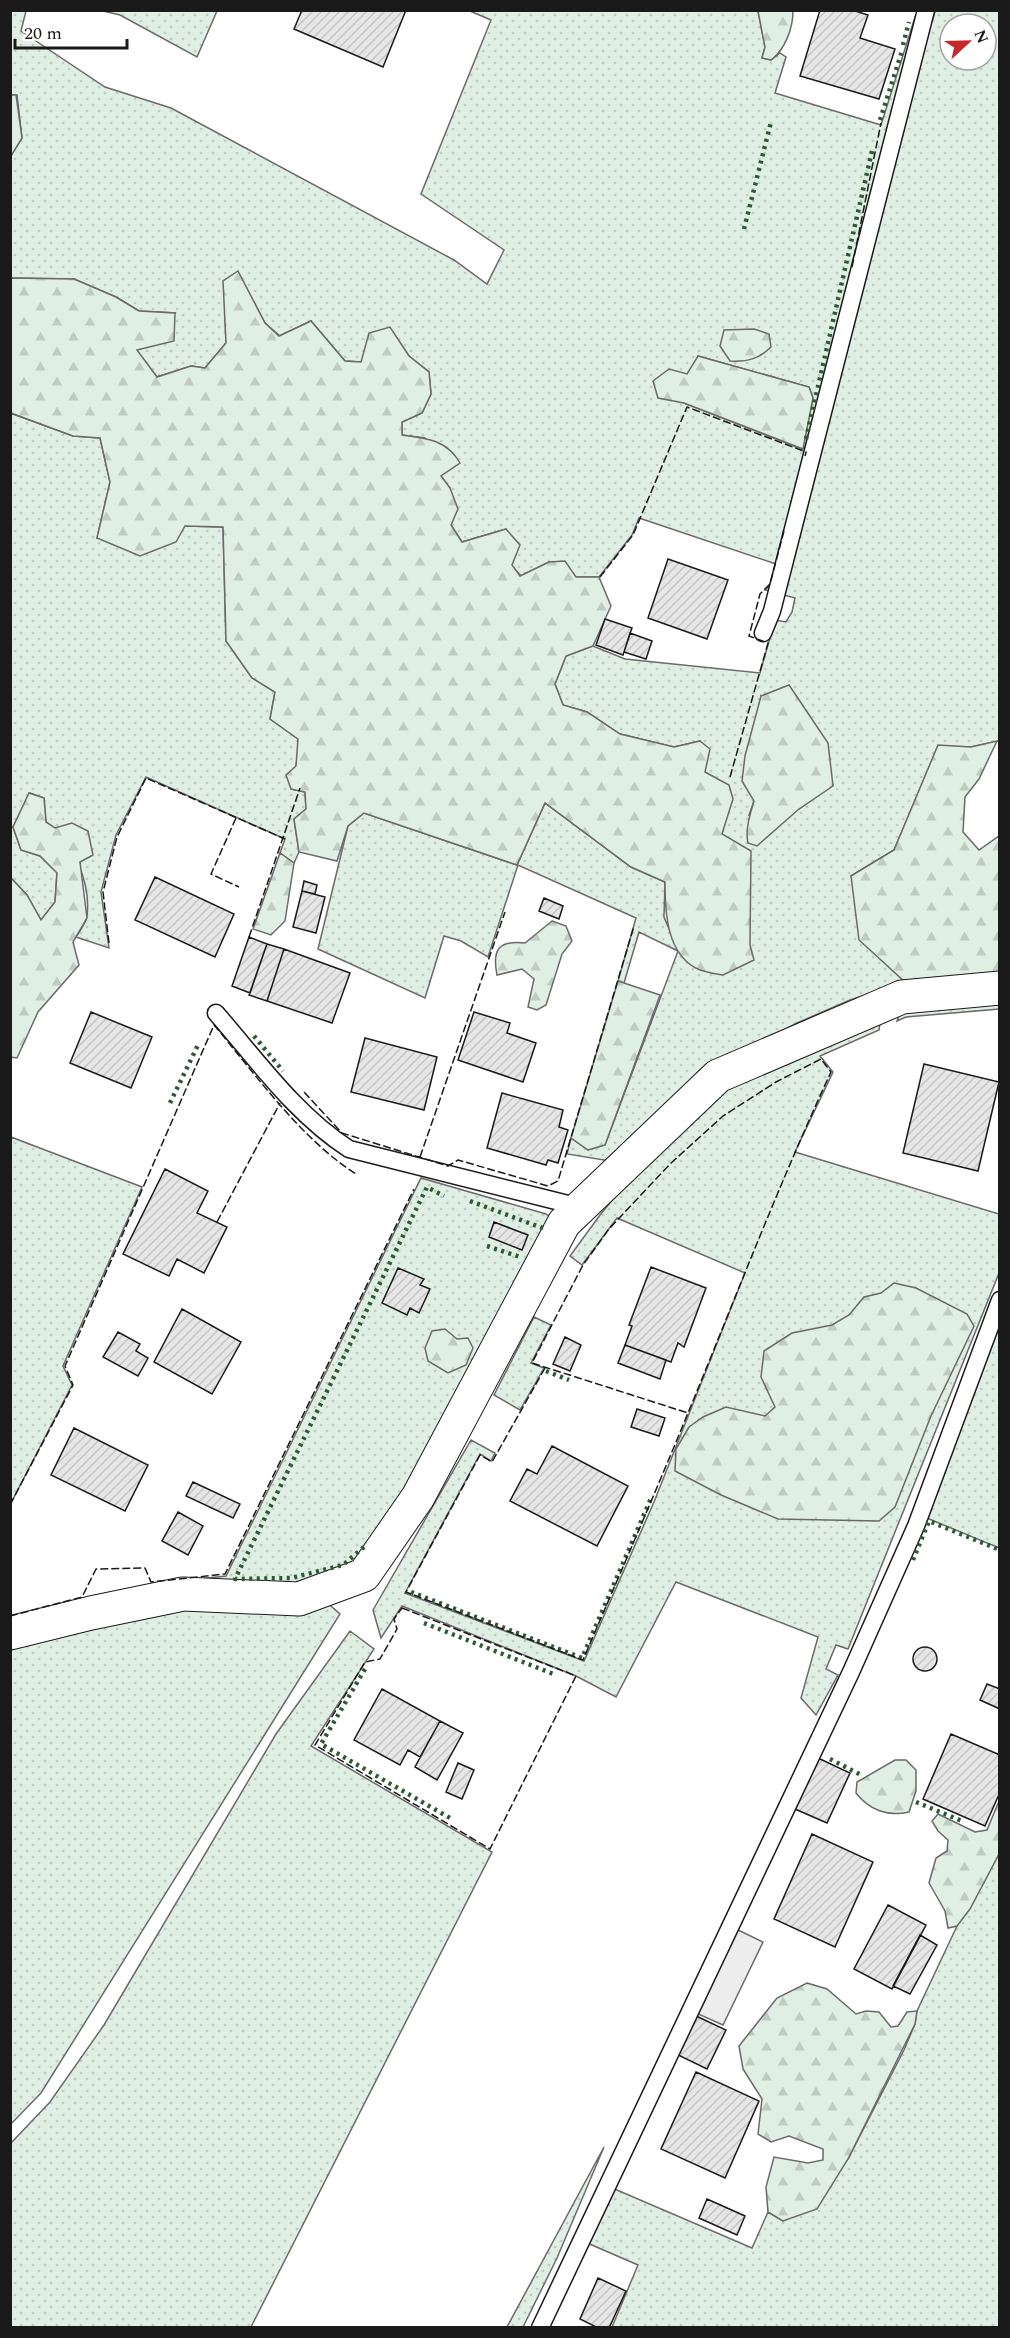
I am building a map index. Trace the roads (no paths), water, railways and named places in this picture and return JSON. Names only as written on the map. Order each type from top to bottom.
[{"type":"street","points":[[10,1633],[183,1594],[299,1599],[364,1575],[418,1497],[564,1223],[718,1076],[902,997],[999,988]]},
{"type":"lane","points":[[763,633],[772,611],[926,10]]},
{"type":"lane","points":[[216,1013],[290,1098],[330,1137],[348,1149],[580,1207]]},
{"type":"lane","points":[[540,2328],[856,1661],[916,1526],[999,1300]]}]
